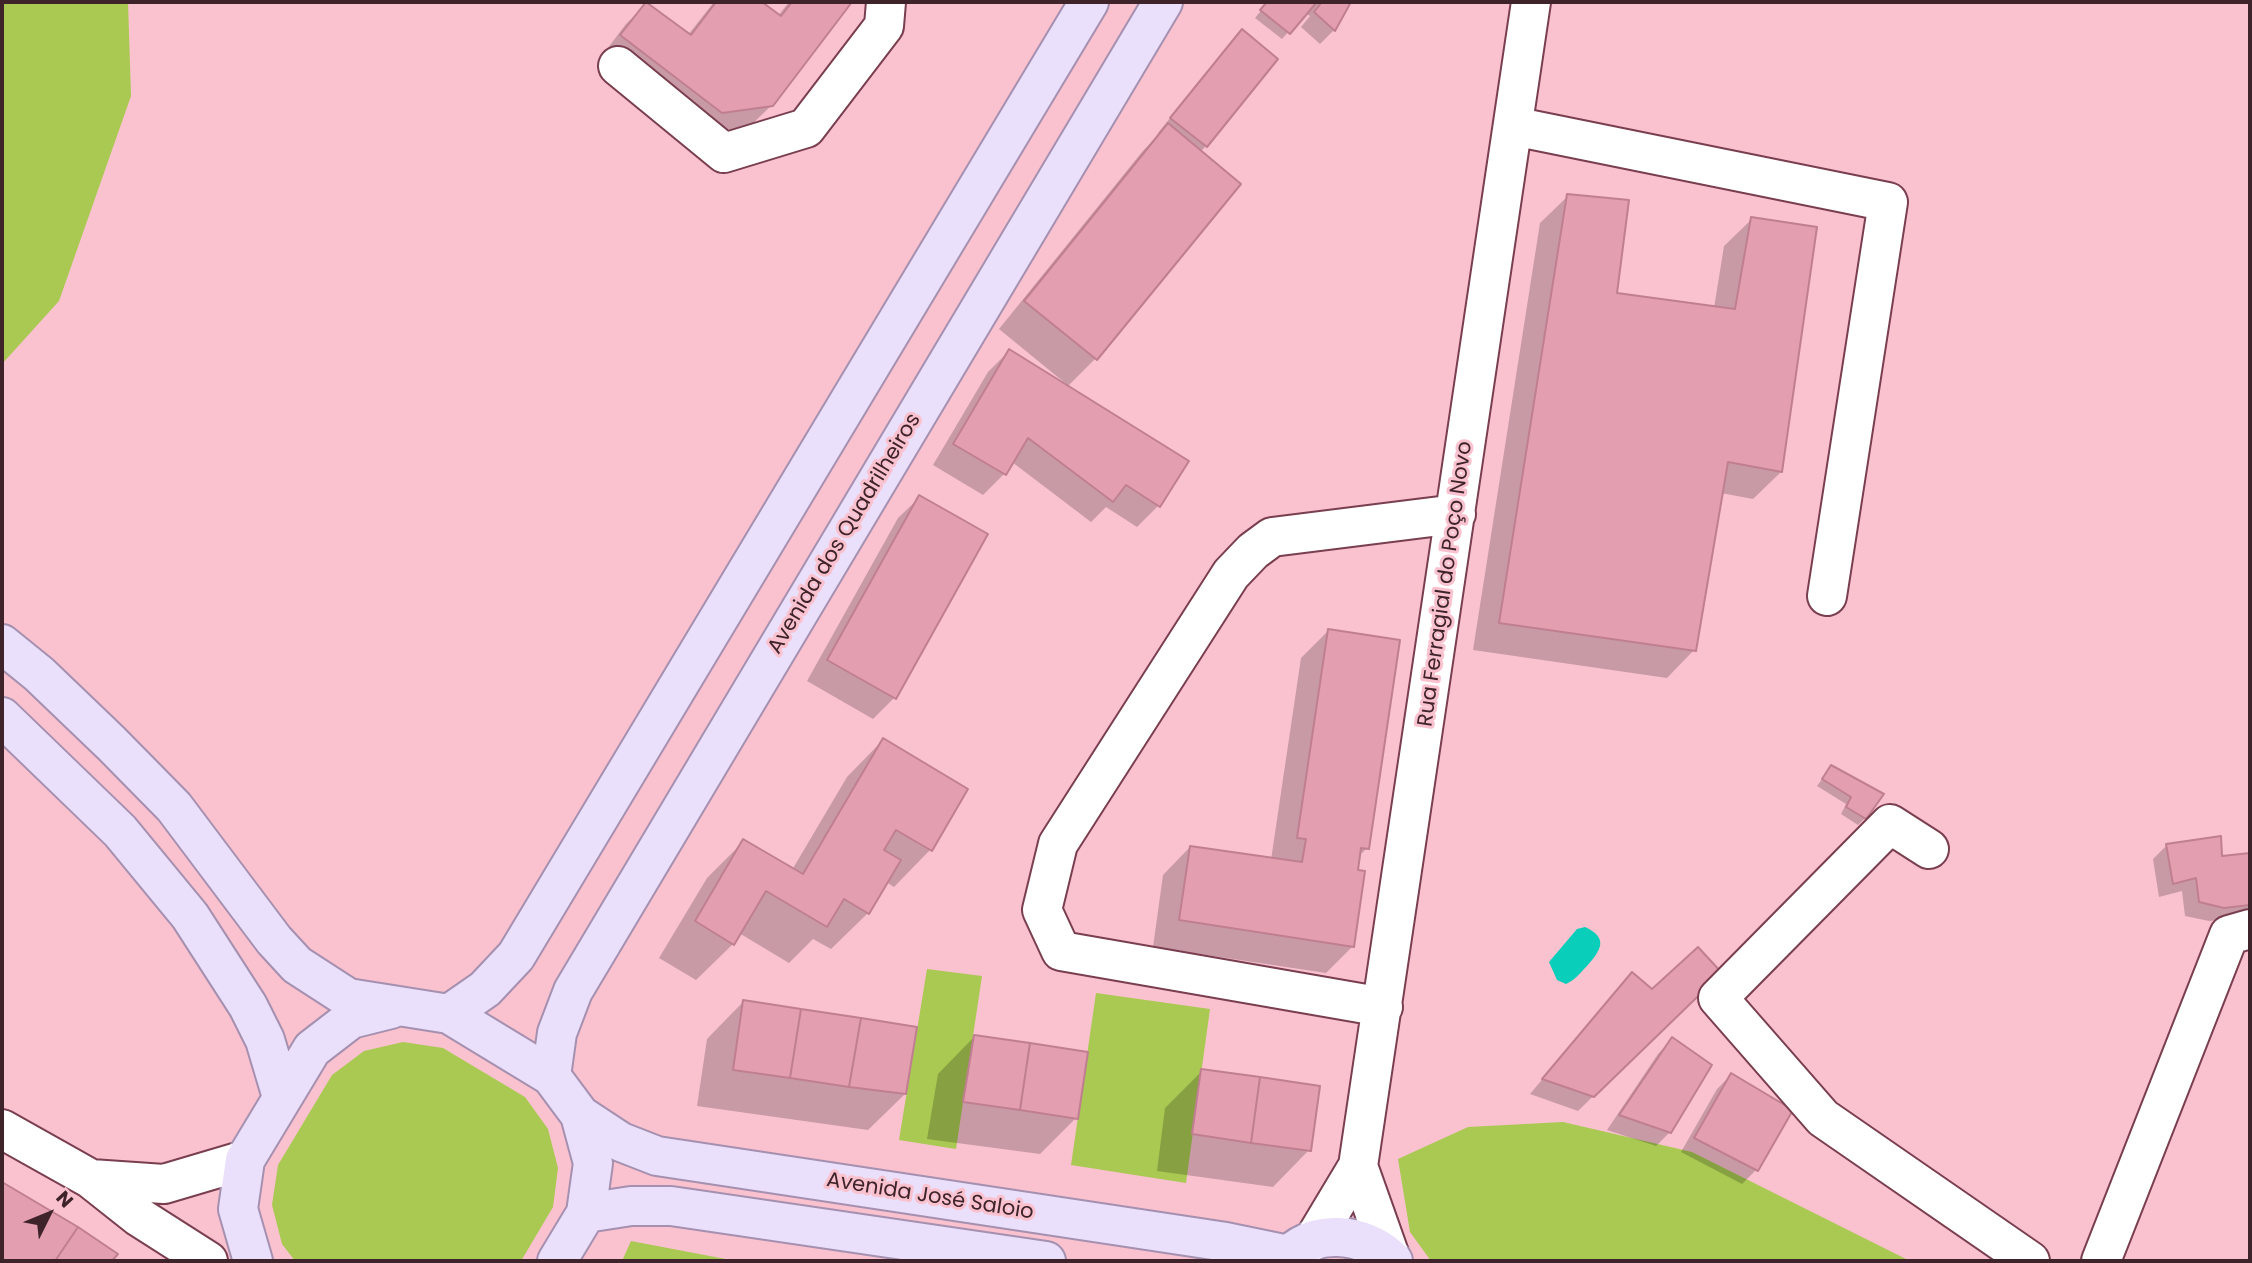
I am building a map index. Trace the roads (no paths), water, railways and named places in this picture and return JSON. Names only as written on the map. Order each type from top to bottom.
[{"type":"main road","points":[[449,1014],[485,989],[516,956],[1089,2]]},
{"type":"main road","name":"Avenida dos Quadrilheiros","points":[[551,1076],[557,1032],[573,991],[1163,2]]},
{"type":"main road","points":[[2,644],[39,674],[174,807],[274,940],[297,965],[322,984],[348,998],[449,1014],[551,1076],[580,1115],[593,1164],[586,1213],[557,1261]]},
{"type":"main road","points":[[2,718],[120,831],[190,916],[248,1006],[265,1040],[282,1097]]},
{"type":"main road","points":[[253,1261],[238,1209],[245,1160],[312,1049],[351,1019],[400,1007]]},
{"type":"main road","name":"Avenida José Saloio","points":[[580,1115],[621,1142],[657,1156],[1295,1252],[1341,1236],[1368,1242],[1392,1260]]},
{"type":"main road","points":[[586,1213],[631,1206],[671,1206],[1046,1261]]},
{"type":"street","points":[[618,66],[724,153],[806,128],[884,26],[886,2]]},
{"type":"street","name":"Rua Ferragial do Poço Novo","points":[[1358,1166],[1531,2]]},
{"type":"street","points":[[1513,126],[1888,202],[1827,596]]},
{"type":"street","points":[[1383,1007],[1060,951],[1042,910],[1058,844],[1231,575],[1252,551],[1272,537],[1456,514]]},
{"type":"street","points":[[1929,849],[1890,824],[1718,998],[1823,1118],[2030,1261]]},
{"type":"street","points":[[2101,1261],[2229,935],[2250,929]]},
{"type":"street","points":[[2,1129],[90,1179],[139,1217],[208,1261]]},
{"type":"street","points":[[90,1179],[164,1184],[245,1160]]},
{"type":"street","points":[[1295,1252],[1358,1166]]},
{"type":"street","points":[[1358,1166],[1392,1260]]}]
